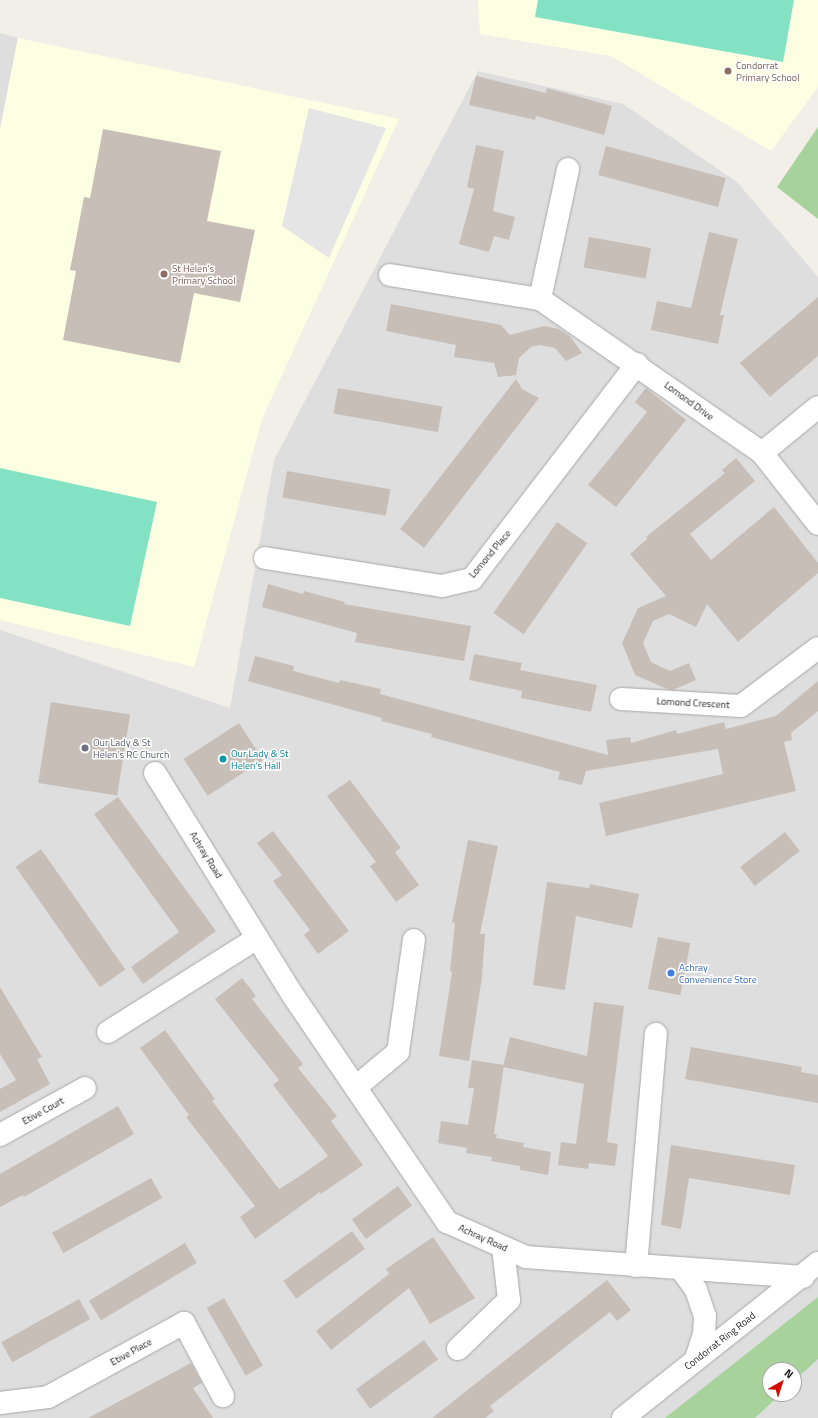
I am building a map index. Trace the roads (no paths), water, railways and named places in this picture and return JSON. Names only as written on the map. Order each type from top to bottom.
[{"type":"street","points":[[540,299],[568,169]]},
{"type":"street","name":"Lomond Drive","points":[[390,275],[540,299],[637,364],[762,453],[818,524]]},
{"type":"street","name":"Lomond Place","points":[[265,558],[442,586],[472,579],[637,364]]},
{"type":"street","points":[[762,453],[818,407]]},
{"type":"street","name":"Lomond Crescent","points":[[621,700],[741,706],[818,648]]},
{"type":"street","name":"Achray Road","points":[[155,773],[292,994],[448,1222],[526,1257],[681,1269],[811,1270]]},
{"type":"street","points":[[108,1032],[257,938]]},
{"type":"street","points":[[356,1087],[398,1052],[414,940]]},
{"type":"street","points":[[636,1266],[656,1034]]},
{"type":"street","name":"Etive Court","points":[[0,1135],[85,1088]]},
{"type":"street","points":[[458,1349],[509,1300],[503,1247]]},
{"type":"street","points":[[681,1269],[696,1290],[705,1316],[704,1334],[696,1359]]},
{"type":"street","name":"Condorrat Ring Road","points":[[623,1418],[696,1359],[811,1270]]},
{"type":"street","name":"Etive Place","points":[[0,1403],[48,1397],[184,1323],[223,1396]]},
{"type":"place","name":"Condorrat Primary School","points":[[728,71]]},
{"type":"place","name":"St Helen's Primary School","points":[[164,274]]},
{"type":"place","name":"Our Lady & St Helen's RC Church","points":[[85,748]]},
{"type":"place","name":"Our Lady & St Helen's Hall","points":[[223,759]]},
{"type":"place","name":"Achray Convenience Store","points":[[671,973]]}]
